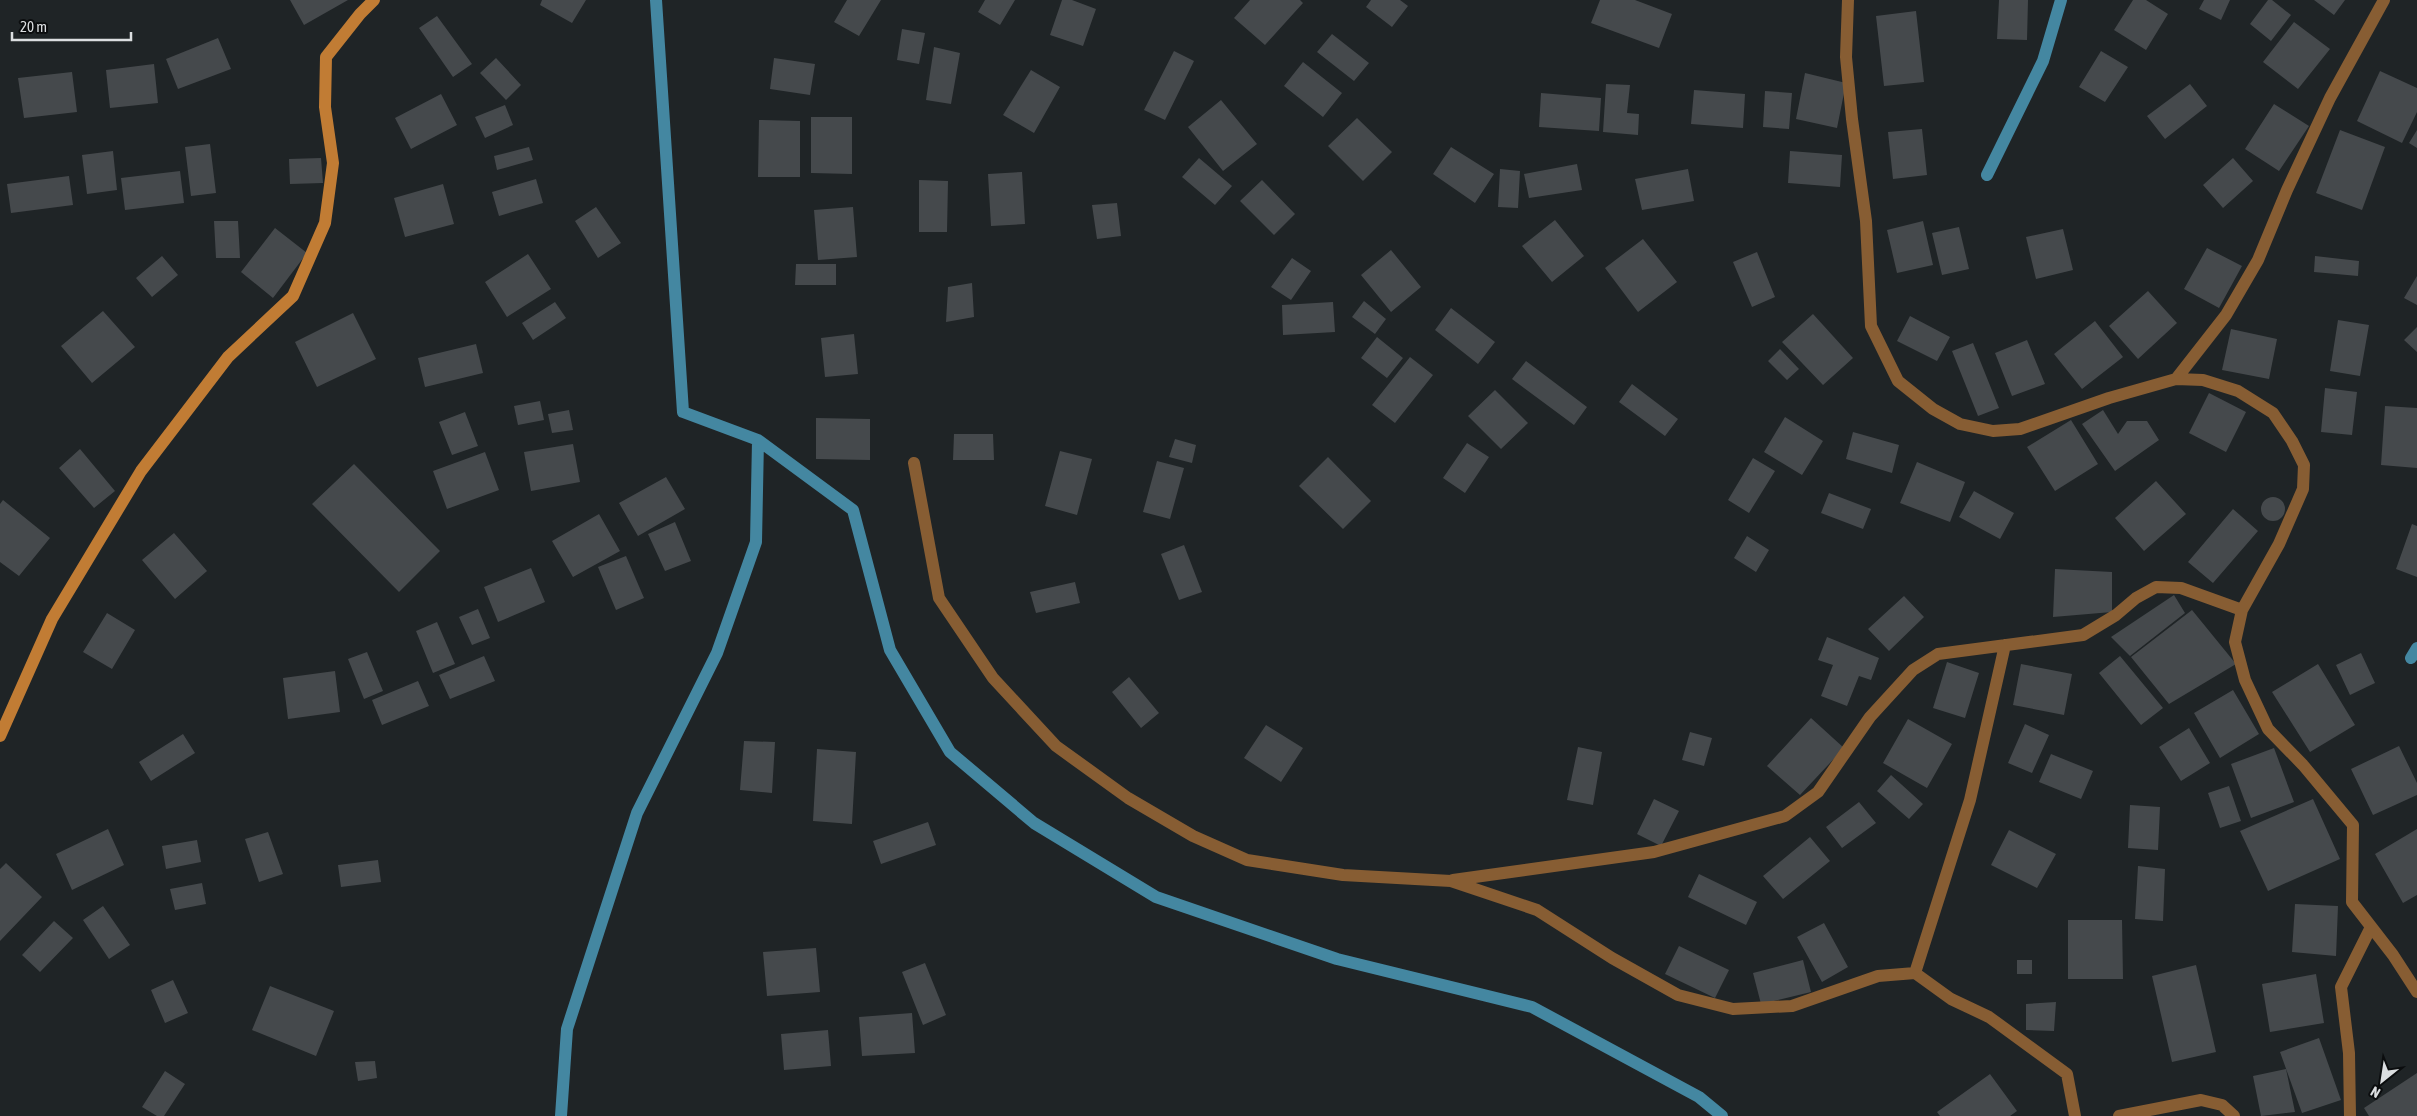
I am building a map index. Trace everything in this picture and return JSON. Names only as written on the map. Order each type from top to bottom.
[{"type":"street","points":[[0,736],[52,619],[141,471],[228,358],[294,296],[325,223],[333,163],[325,107],[326,57],[360,14],[374,0]]},
{"type":"street","points":[[1848,0],[1846,57],[1852,119],[1866,221],[1871,326],[1898,381],[1933,409],[1960,424],[1993,431],[2020,429],[2108,398],[2176,379],[2203,380],[2238,391],[2273,413],[2292,441],[2304,465],[2303,489],[2296,509],[2242,610],[2236,642],[2245,680],[2268,729],[2303,765],[2353,825],[2352,902],[2417,992]]},
{"type":"street","points":[[2176,379],[2226,316],[2258,260],[2287,190],[2330,98],[2384,0]]},
{"type":"street","points":[[914,463],[939,598],[992,678],[1056,746],[1128,798],[1193,836],[1247,860],[1343,875],[1451,881],[1654,852],[1785,816],[1818,792],[1870,716],[1913,670],[1938,654],[2083,635],[2116,615],[2136,598],[2156,588],[2181,588],[2242,610]]},
{"type":"street","points":[[1915,973],[1970,800],[2005,645]]},
{"type":"street","points":[[1451,881],[1536,910],[1612,958],[1678,995],[1733,1009],[1792,1006],[1878,976],[1915,973],[1951,999],[1989,1017],[2066,1074],[2075,1116]]},
{"type":"street","points":[[2350,1116],[2350,1053],[2341,987],[2371,927]]},
{"type":"street","points":[[2119,1116],[2201,1100],[2222,1105],[2234,1116]]},
{"type":"building","points":[[290,0],[348,0],[304,25]]},
{"type":"building","points":[[542,0],[586,0],[572,23],[540,5]]},
{"type":"building","points":[[847,0],[881,0],[859,36],[834,22]]},
{"type":"building","points":[[985,0],[1015,0],[1000,25],[978,12]]},
{"type":"building","points":[[1062,0],[1072,0],[1096,9],[1083,46],[1050,35]]},
{"type":"building","points":[[1250,0],[1300,0],[1303,3],[1265,45],[1234,18]]},
{"type":"building","points":[[1371,0],[1400,0],[1408,6],[1392,27],[1366,7]]},
{"type":"building","points":[[1600,0],[1635,0],[1672,14],[1659,48],[1591,23]]},
{"type":"building","points":[[1999,0],[2028,0],[2027,40],[1997,39]]},
{"type":"building","points":[[2133,0],[2146,0],[2168,14],[2146,50],[2114,30]]},
{"type":"building","points":[[2204,0],[2230,0],[2221,20],[2199,9]]},
{"type":"building","points":[[2268,0],[2272,0],[2291,15],[2271,41],[2250,24]]},
{"type":"building","points":[[2314,0],[2345,0],[2334,15]]},
{"type":"building","points":[[1916,11],[1924,82],[1884,86],[1876,16]]},
{"type":"building","points":[[437,16],[472,64],[453,77],[419,28]]},
{"type":"building","points":[[2294,22],[2330,49],[2298,89],[2263,62]]},
{"type":"building","points":[[902,29],[925,33],[919,64],[897,60]]},
{"type":"building","points":[[1332,34],[1369,63],[1354,81],[1317,52]]},
{"type":"building","points":[[218,38],[231,69],[178,89],[166,59]]},
{"type":"building","points":[[934,47],[960,53],[951,104],[926,100]]},
{"type":"building","points":[[1174,51],[1194,61],[1165,120],[1144,110]]},
{"type":"building","points":[[2101,51],[2128,67],[2105,102],[2079,87]]},
{"type":"building","points":[[496,58],[521,85],[506,100],[480,73]]},
{"type":"building","points":[[774,58],[815,64],[810,95],[770,89]]},
{"type":"building","points":[[1303,62],[1342,93],[1323,117],[1284,86]]},
{"type":"building","points":[[154,64],[158,103],[110,108],[106,70]]},
{"type":"building","points":[[1031,70],[1060,87],[1034,133],[1003,115]]},
{"type":"building","points":[[2380,71],[2417,88],[2417,112],[2402,143],[2357,121]]},
{"type":"building","points":[[72,72],[77,112],[24,118],[18,78]]},
{"type":"building","points":[[1805,73],[1846,83],[1837,128],[1796,119]]},
{"type":"building","points":[[1606,84],[1630,85],[1627,113],[1639,114],[1638,135],[1603,132]]},
{"type":"building","points":[[2190,84],[2207,106],[2165,139],[2147,116]]},
{"type":"building","points":[[1694,90],[1745,94],[1743,128],[1691,124]]},
{"type":"building","points":[[1765,91],[1792,93],[1789,129],[1763,127]]},
{"type":"building","points":[[1541,93],[1601,98],[1599,131],[1539,127]]},
{"type":"building","points":[[441,94],[457,125],[411,149],[395,118]]},
{"type":"building","points":[[1221,100],[1257,144],[1223,171],[1188,127]]},
{"type":"building","points":[[2274,104],[2309,126],[2279,171],[2245,149]]},
{"type":"building","points":[[505,105],[513,125],[485,138],[475,117]]},
{"type":"building","points":[[811,117],[852,117],[852,174],[811,173]]},
{"type":"building","points":[[1357,118],[1392,152],[1363,181],[1328,146]]},
{"type":"building","points":[[759,120],[800,121],[800,177],[758,177]]},
{"type":"building","points":[[1922,129],[1927,175],[1893,179],[1888,132]]},
{"type":"building","points":[[2340,130],[2385,147],[2362,210],[2316,193]]},
{"type":"building","points":[[2417,130],[2417,148],[2409,143]]},
{"type":"building","points":[[210,144],[216,193],[191,196],[185,147]]},
{"type":"building","points":[[529,147],[533,160],[497,170],[494,156]]},
{"type":"building","points":[[1451,147],[1494,174],[1475,203],[1433,174]]},
{"type":"building","points":[[113,151],[117,190],[87,194],[82,155]]},
{"type":"building","points":[[1790,151],[1842,155],[1840,187],[1788,183]]},
{"type":"building","points":[[321,158],[323,183],[290,184],[289,159]]},
{"type":"building","points":[[1199,158],[1232,186],[1215,205],[1182,177]]},
{"type":"building","points":[[2233,158],[2253,181],[2223,208],[2203,185]]},
{"type":"building","points":[[1577,164],[1582,190],[1529,198],[1524,174]]},
{"type":"building","points":[[1500,169],[1520,171],[1518,208],[1498,207]]},
{"type":"building","points":[[1688,169],[1694,201],[1642,210],[1635,179]]},
{"type":"building","points":[[180,171],[184,203],[125,210],[121,178]]},
{"type":"building","points":[[1022,172],[1025,224],[991,226],[988,174]]},
{"type":"building","points":[[69,176],[73,205],[11,213],[7,184]]},
{"type":"building","points":[[536,179],[543,203],[499,216],[492,192]]},
{"type":"building","points":[[919,180],[948,181],[947,232],[919,232]]},
{"type":"building","points":[[1262,180],[1295,214],[1274,235],[1240,201]]},
{"type":"building","points":[[443,184],[454,224],[405,237],[394,198]]},
{"type":"building","points":[[1117,203],[1121,236],[1097,239],[1092,205]]},
{"type":"building","points":[[596,207],[621,243],[598,258],[575,221]]},
{"type":"building","points":[[853,207],[857,257],[818,260],[814,210]]},
{"type":"building","points":[[1555,220],[1584,256],[1552,282],[1522,246]]},
{"type":"building","points":[[214,221],[238,221],[240,258],[216,258]]},
{"type":"building","points":[[1923,221],[1933,265],[1897,273],[1887,230]]},
{"type":"building","points":[[1959,227],[1969,269],[1942,275],[1932,233]]},
{"type":"building","points":[[275,228],[307,253],[273,298],[241,272]]},
{"type":"building","points":[[2063,229],[2073,270],[2036,279],[2026,237]]},
{"type":"building","points":[[1643,239],[1677,282],[1638,312],[1605,268]]},
{"type":"building","points":[[2207,248],[2242,266],[2219,308],[2184,289]]},
{"type":"building","points":[[1391,250],[1421,287],[1391,312],[1361,275]]},
{"type":"building","points":[[1757,252],[1775,297],[1752,307],[1733,262]]},
{"type":"building","points":[[528,254],[551,289],[507,317],[485,282]]},
{"type":"building","points":[[162,256],[178,275],[152,297],[136,278]]},
{"type":"building","points":[[2315,256],[2359,261],[2358,276],[2314,272]]},
{"type":"building","points":[[1292,258],[1311,271],[1291,300],[1271,287]]},
{"type":"building","points":[[796,264],[836,264],[836,285],[795,285]]},
{"type":"building","points":[[2417,276],[2417,305],[2404,298]]},
{"type":"building","points":[[972,283],[974,317],[946,322],[948,287]]},
{"type":"building","points":[[2148,291],[2177,323],[2138,359],[2109,326]]},
{"type":"building","points":[[1364,301],[1386,319],[1375,334],[1352,317]]},
{"type":"building","points":[[555,302],[566,318],[533,340],[522,323]]},
{"type":"building","points":[[1333,302],[1335,332],[1283,335],[1282,305]]},
{"type":"building","points":[[1451,308],[1495,342],[1478,364],[1435,330]]},
{"type":"building","points":[[103,311],[135,347],[92,383],[61,346]]},
{"type":"building","points":[[353,313],[376,359],[317,387],[295,342]]},
{"type":"building","points":[[1813,314],[1853,358],[1823,385],[1782,342]]},
{"type":"building","points":[[1910,316],[1950,337],[1937,361],[1897,341]]},
{"type":"building","points":[[2338,320],[2369,325],[2360,376],[2330,371]]},
{"type":"building","points":[[2095,321],[2123,357],[2082,389],[2054,354]]},
{"type":"building","points":[[2417,327],[2417,352],[2404,340]]},
{"type":"building","points":[[2231,329],[2277,339],[2269,379],[2222,370]]},
{"type":"building","points":[[854,334],[858,374],[825,377],[821,338]]},
{"type":"building","points":[[1377,337],[1403,358],[1387,378],[1361,358]]},
{"type":"building","points":[[2027,340],[2045,384],[2012,396],[1995,353]]},
{"type":"building","points":[[1973,343],[1999,408],[1978,416],[1952,351]]},
{"type":"building","points":[[476,344],[483,373],[425,387],[418,358]]},
{"type":"building","points":[[1780,349],[1799,369],[1787,380],[1768,361]]},
{"type":"building","points":[[1410,357],[1433,375],[1395,423],[1372,405]]},
{"type":"building","points":[[1526,361],[1587,407],[1574,425],[1512,379]]},
{"type":"building","points":[[1632,384],[1678,419],[1665,436],[1619,402]]},
{"type":"building","points":[[2325,388],[2357,392],[2352,435],[2321,432]]},
{"type":"building","points":[[1495,390],[1528,423],[1501,449],[1468,416]]},
{"type":"building","points":[[2209,393],[2246,412],[2226,452],[2189,433]]},
{"type":"building","points":[[540,401],[544,420],[518,425],[514,406]]},
{"type":"building","points":[[2385,406],[2417,408],[2417,468],[2381,465]]},
{"type":"building","points":[[569,410],[573,430],[552,433],[548,414]]},
{"type":"building","points":[[2103,410],[2118,434],[2127,421],[2147,421],[2159,440],[2115,471],[2082,424]]},
{"type":"building","points":[[465,412],[478,446],[452,455],[439,422]]},
{"type":"building","points":[[1785,417],[1823,441],[1802,475],[1764,452]]},
{"type":"building","points":[[816,418],[870,419],[870,460],[816,459]]},
{"type":"building","points":[[2071,420],[2098,464],[2055,491],[2027,447]]},
{"type":"building","points":[[1853,432],[1899,445],[1892,473],[1846,459]]},
{"type":"building","points":[[954,434],[993,434],[994,460],[953,460]]},
{"type":"building","points":[[1175,439],[1196,445],[1192,463],[1169,457]]},
{"type":"building","points":[[1467,443],[1489,457],[1465,493],[1443,478]]},
{"type":"building","points":[[573,444],[580,482],[531,491],[524,452]]},
{"type":"building","points":[[80,449],[115,491],[94,508],[59,468]]},
{"type":"building","points":[[1060,451],[1092,459],[1077,515],[1045,506]]},
{"type":"building","points":[[485,452],[499,490],[447,509],[433,471]]},
{"type":"building","points":[[1328,457],[1371,501],[1343,529],[1299,486]]},
{"type":"building","points":[[1753,458],[1775,471],[1749,513],[1728,500]]},
{"type":"building","points":[[1157,461],[1184,468],[1170,519],[1143,512]]},
{"type":"building","points":[[1917,462],[1965,482],[1950,522],[1900,503]]},
{"type":"building","points":[[354,464],[440,551],[399,592],[312,504]]},
{"type":"building","points":[[666,477],[685,509],[638,536],[619,503]]},
{"type":"building","points":[[2156,481],[2186,514],[2144,551],[2115,518]]},
{"type":"building","points":[[1974,491],[2014,513],[2000,539],[1959,517]]},
{"type":"building","points":[[1829,493],[1871,509],[1863,529],[1821,513]]},
{"type":"building","points":[[2273,497],[2282,500],[2285,509],[2282,518],[2273,521],[2264,518],[2261,509],[2264,500]]},
{"type":"building","points":[[3,500],[50,538],[19,576],[0,562],[0,504]]},
{"type":"building","points":[[2233,509],[2258,531],[2213,583],[2188,562]]},
{"type":"building","points":[[599,514],[620,551],[573,577],[552,541]]},
{"type":"building","points":[[675,522],[691,561],[665,571],[648,534]]},
{"type":"building","points":[[2412,524],[2417,526],[2417,577],[2396,569]]},
{"type":"building","points":[[174,533],[207,571],[175,599],[142,560]]},
{"type":"building","points":[[1747,536],[1769,550],[1756,572],[1734,558]]},
{"type":"building","points":[[1184,545],[1202,592],[1179,600],[1161,554]]},
{"type":"building","points":[[626,556],[644,598],[616,610],[598,567]]},
{"type":"building","points":[[531,568],[545,602],[498,622],[484,587]]},
{"type":"building","points":[[2055,569],[2112,572],[2112,612],[2053,617]]},
{"type":"building","points":[[1075,582],[1080,603],[1036,613],[1030,592]]},
{"type":"building","points":[[2174,595],[2185,613],[2130,656],[2111,637]]},
{"type":"building","points":[[1904,596],[1924,617],[1889,651],[1868,629]]},
{"type":"building","points":[[478,609],[490,638],[472,645],[459,617]]},
{"type":"building","points":[[2192,610],[2236,664],[2169,704],[2131,657]]},
{"type":"building","points":[[107,613],[135,630],[112,669],[83,652]]},
{"type":"building","points":[[437,622],[455,664],[433,673],[416,631]]},
{"type":"building","points":[[1827,637],[1879,658],[1871,680],[1859,676],[1847,706],[1821,696],[1833,665],[1818,660]]},
{"type":"building","points":[[367,652],[383,691],[364,699],[348,659]]},
{"type":"building","points":[[2361,653],[2375,683],[2350,695],[2336,665]]},
{"type":"building","points":[[484,656],[495,681],[450,699],[439,675]]},
{"type":"building","points":[[2120,656],[2163,708],[2141,725],[2099,673]]},
{"type":"building","points":[[1947,662],[1979,673],[1965,718],[1933,708]]},
{"type":"building","points":[[2021,664],[2072,674],[2064,715],[2013,705]]},
{"type":"building","points":[[2318,664],[2355,725],[2310,752],[2272,692]]},
{"type":"building","points":[[335,671],[340,712],[288,719],[283,678]]},
{"type":"building","points":[[1129,677],[1159,713],[1141,728],[1112,692]]},
{"type":"building","points":[[418,681],[429,706],[382,725],[372,700]]},
{"type":"building","points":[[2233,690],[2259,734],[2220,758],[2194,713]]},
{"type":"building","points":[[1811,718],[1844,748],[1800,795],[1767,766]]},
{"type":"building","points":[[1908,719],[1952,744],[1927,788],[1883,763]]},
{"type":"building","points":[[2025,724],[2049,735],[2032,773],[2008,763]]},
{"type":"building","points":[[1266,725],[1303,748],[1281,782],[1244,758]]},
{"type":"building","points":[[2189,728],[2210,763],[2181,781],[2159,747]]},
{"type":"building","points":[[1690,732],[1712,738],[1704,766],[1682,760]]},
{"type":"building","points":[[183,734],[195,753],[151,781],[139,762]]},
{"type":"building","points":[[744,741],[775,742],[772,793],[740,790]]},
{"type":"building","points":[[2399,746],[2417,783],[2417,795],[2373,815],[2351,769]]},
{"type":"building","points":[[1578,747],[1602,752],[1593,805],[1567,800]]},
{"type":"building","points":[[2274,748],[2294,802],[2251,818],[2231,764]]},
{"type":"building","points":[[817,749],[856,752],[852,824],[813,821]]},
{"type":"building","points":[[2051,754],[2093,771],[2081,799],[2039,782]]},
{"type":"building","points":[[1891,775],[1923,804],[1909,819],[1877,791]]},
{"type":"building","points":[[2229,786],[2241,821],[2220,828],[2208,793]]},
{"type":"building","points":[[1654,799],[1679,811],[1661,846],[1637,834]]},
{"type":"building","points":[[2313,799],[2340,859],[2268,891],[2240,831]]},
{"type":"building","points":[[1859,802],[1876,823],[1842,848],[1826,827]]},
{"type":"building","points":[[2130,805],[2160,807],[2158,850],[2128,848]]},
{"type":"building","points":[[928,822],[936,845],[881,864],[873,841]]},
{"type":"building","points":[[108,829],[124,865],[72,890],[56,854]]},
{"type":"building","points":[[2417,829],[2417,895],[2403,903],[2375,854]]},
{"type":"building","points":[[2009,830],[2056,854],[2037,888],[1991,865]]},
{"type":"building","points":[[268,832],[283,874],[259,882],[245,839]]},
{"type":"building","points":[[1810,837],[1830,861],[1783,899],[1763,876]]},
{"type":"building","points":[[197,840],[201,862],[166,869],[162,846]]},
{"type":"building","points":[[378,860],[381,882],[341,887],[338,865]]},
{"type":"building","points":[[6,863],[42,897],[0,941],[0,869]]},
{"type":"building","points":[[2138,866],[2165,869],[2163,921],[2135,919]]},
{"type":"building","points":[[1699,874],[1757,902],[1746,925],[1688,897]]},
{"type":"building","points":[[202,883],[206,904],[175,910],[170,889]]},
{"type":"building","points":[[2295,904],[2338,906],[2336,956],[2292,952]]},
{"type":"building","points":[[103,906],[130,945],[109,959],[83,920]]},
{"type":"building","points":[[2068,920],[2122,920],[2123,979],[2068,979]]},
{"type":"building","points":[[54,921],[73,938],[40,972],[22,955]]},
{"type":"building","points":[[1824,923],[1848,967],[1822,982],[1797,937]]},
{"type":"building","points":[[1679,946],[1729,970],[1715,998],[1665,974]]},
{"type":"building","points":[[816,948],[820,992],[767,996],[763,952]]},
{"type":"building","points":[[1803,960],[1811,992],[1761,1004],[1753,973]]},
{"type":"building","points":[[2017,960],[2032,960],[2032,974],[2017,974]]},
{"type":"building","points":[[925,963],[946,1015],[923,1025],[902,972]]},
{"type":"building","points":[[2196,965],[2216,1052],[2172,1062],[2152,976]]},
{"type":"building","points":[[2316,974],[2324,1023],[2270,1032],[2262,984]]},
{"type":"building","points":[[173,980],[188,1013],[165,1023],[151,990]]},
{"type":"building","points":[[270,986],[334,1011],[316,1056],[252,1030]]},
{"type":"building","points":[[2056,1002],[2054,1031],[2026,1030],[2026,1004]]},
{"type":"building","points":[[912,1013],[915,1053],[862,1056],[859,1017]]},
{"type":"building","points":[[828,1030],[831,1066],[784,1070],[781,1034]]},
{"type":"building","points":[[2319,1038],[2341,1100],[2302,1113],[2280,1052]]},
{"type":"building","points":[[375,1061],[377,1078],[358,1081],[355,1062]]},
{"type":"building","points":[[2286,1069],[2295,1112],[2261,1116],[2253,1076]]},
{"type":"building","points":[[165,1071],[185,1084],[164,1116],[157,1116],[142,1107]]},
{"type":"building","points":[[2417,1073],[2417,1116],[2369,1116],[2364,1108]]},
{"type":"building","points":[[1990,1074],[2017,1111],[2010,1116],[1940,1116],[1937,1112]]},
{"type":"waterway","points":[[656,0],[683,412],[758,440],[853,510],[890,650],[950,752],[1034,823],[1156,897],[1337,959],[1532,1007],[1699,1097],[1722,1116]]},
{"type":"waterway","points":[[1987,175],[2043,61],[2061,0]]},
{"type":"waterway","points":[[561,1116],[567,1029],[637,813],[717,653],[756,542],[758,440]]},
{"type":"waterway","points":[[2411,658],[2417,648]]}]
